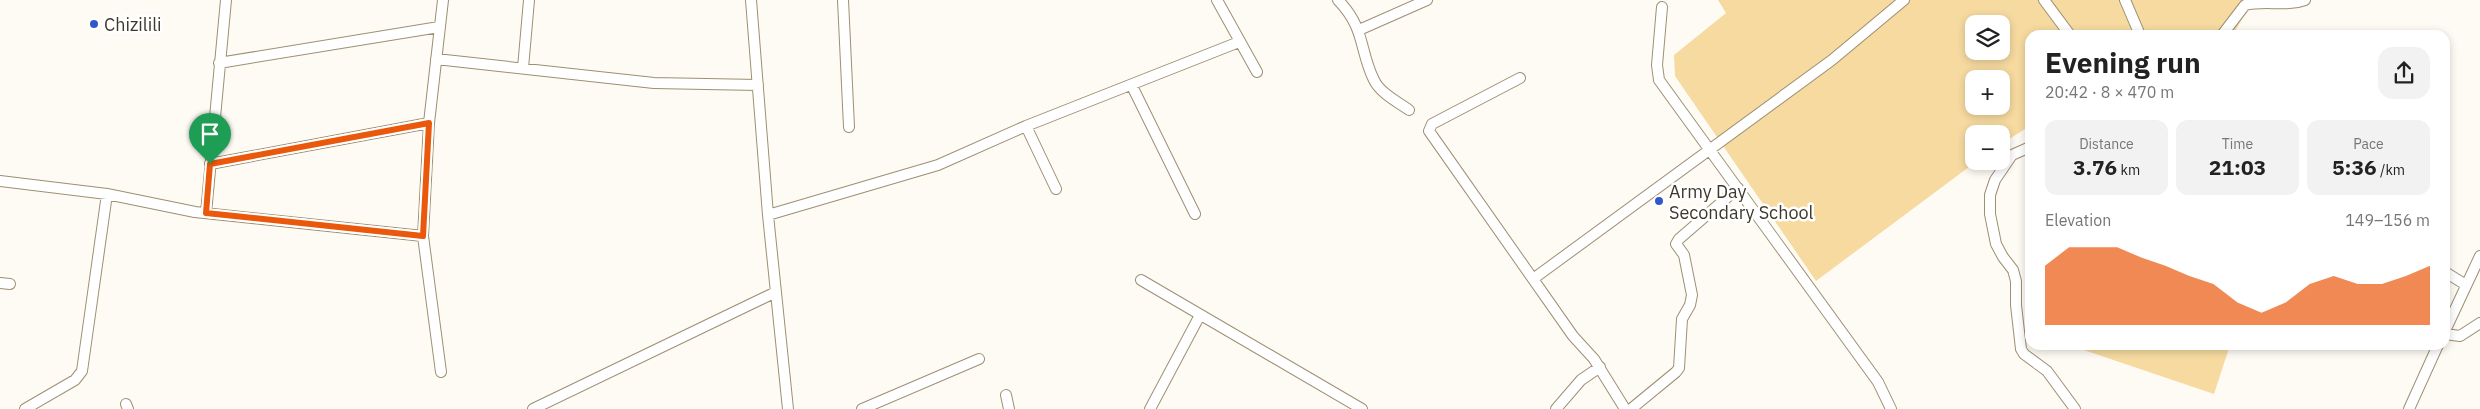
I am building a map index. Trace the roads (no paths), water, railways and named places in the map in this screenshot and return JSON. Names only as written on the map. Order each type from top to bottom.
[{"type":"street","points":[[206,213],[226,0]]},
{"type":"street","points":[[441,372],[423,236],[429,123],[442,0]]},
{"type":"street","points":[[523,68],[529,0]]},
{"type":"street","points":[[751,0],[768,215],[788,409]]},
{"type":"street","points":[[843,0],[849,127]]},
{"type":"street","points":[[1217,0],[1257,72]]},
{"type":"street","points":[[1338,0],[1349,11],[1359,30],[1374,81],[1409,110]]},
{"type":"street","points":[[1359,30],[1427,0]]},
{"type":"street","points":[[1533,279],[1832,60],[1904,0]]},
{"type":"street","points":[[2044,0],[2066,30]]},
{"type":"street","points":[[2125,0],[2138,30]]},
{"type":"street","points":[[2225,30],[2243,3],[2292,3],[2304,0]]},
{"type":"street","points":[[1662,8],[1657,65],[1659,80],[1878,382],[1891,409]]},
{"type":"street","points":[[220,62],[439,28]]},
{"type":"street","points":[[768,215],[938,165],[1026,126],[1132,86],[1239,42]]},
{"type":"street","points":[[436,59],[654,83],[758,85]]},
{"type":"street","points":[[1520,78],[1429,128],[1429,131],[1574,336],[1600,367],[1625,409]]},
{"type":"street","points":[[1132,86],[1195,214]]},
{"type":"street","points":[[210,164],[429,123]]},
{"type":"street","points":[[1026,126],[1056,189]]},
{"type":"street","points":[[2025,149],[2012,155],[1998,175],[1990,195],[1990,214],[1996,244],[2003,257],[2014,270],[2021,349],[2024,354],[2047,371],[2075,409]]},
{"type":"street","points":[[0,181],[107,194],[206,213],[423,236]]},
{"type":"street","points":[[1631,409],[1679,368],[1682,319],[1690,305],[1692,295],[1684,255],[1676,244],[1738,188]]},
{"type":"street","points":[[25,409],[75,380],[82,371],[107,194]]},
{"type":"street","points":[[2450,322],[2480,256]]},
{"type":"street","points":[[2450,275],[2466,285]]},
{"type":"street","points":[[1141,280],[1362,409]]},
{"type":"street","points":[[534,409],[776,292]]},
{"type":"street","points":[[1150,409],[1200,315]]},
{"type":"street","points":[[2450,334],[2460,336],[2480,323]]},
{"type":"street","points":[[2408,409],[2436,350]]},
{"type":"street","points":[[862,409],[978,359]]},
{"type":"street","points":[[1556,409],[1581,380],[1600,367]]},
{"type":"street","points":[[1006,395],[1009,409]]},
{"type":"place","name":"Chizilili","points":[[94,24]]},
{"type":"place","name":"Army Day Secondary School","points":[[1659,201]]}]
